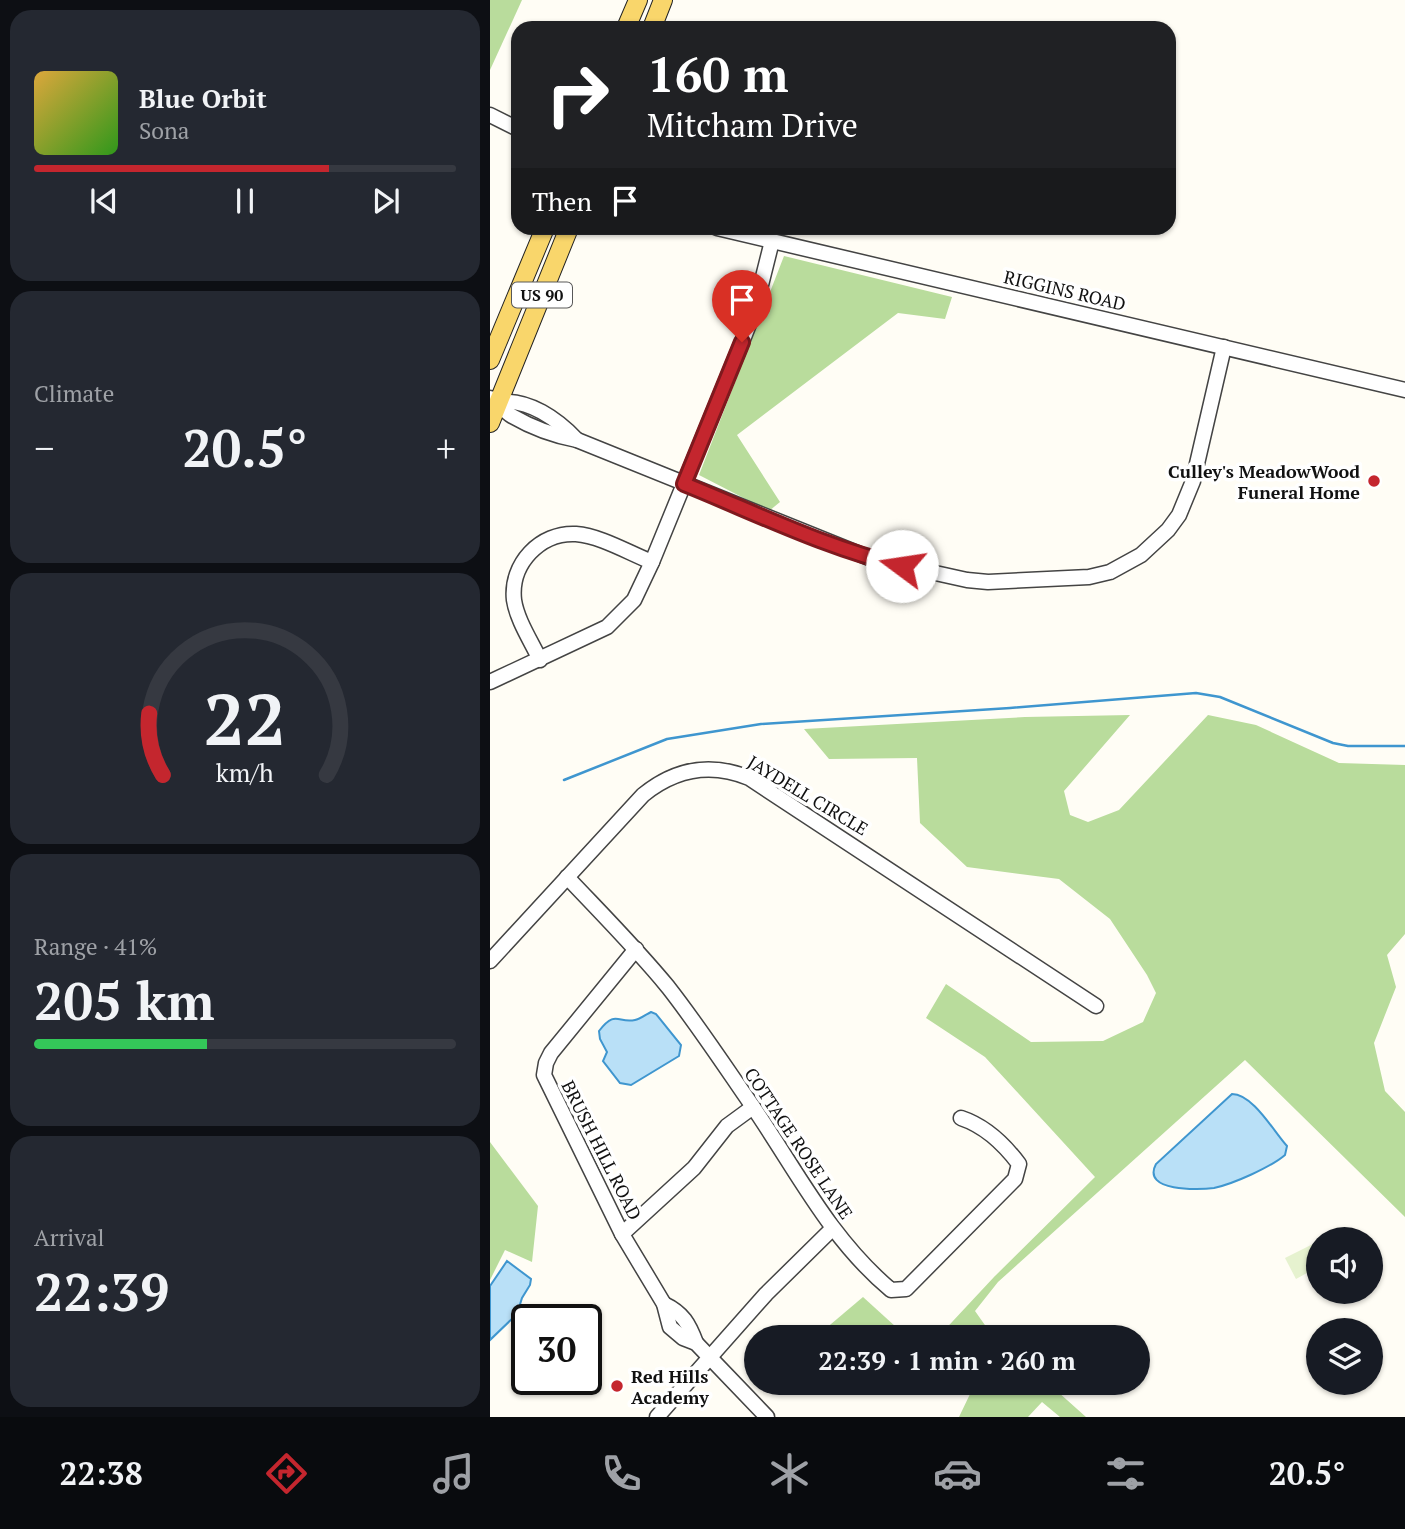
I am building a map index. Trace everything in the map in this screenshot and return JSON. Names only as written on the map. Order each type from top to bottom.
[{"type":"main road","points":[[629,21],[639,0],[661,5]]},
{"type":"main road","name":"US 90","points":[[490,360],[542,235]]},
{"type":"main road","name":"US 90","points":[[490,423],[494,400],[566,235]]},
{"type":"street","points":[[490,115],[511,126]]},
{"type":"street","name":"RIGGINS ROAD","points":[[746,235],[1405,390]]},
{"type":"street","points":[[490,682],[586,638],[617,619],[634,600],[652,562],[754,309],[772,241]]},
{"type":"street","points":[[494,400],[514,400],[561,423],[577,440],[861,555],[953,578],[988,582],[1089,577],[1117,568],[1141,555],[1168,530],[1179,515],[1193,481],[1224,347]]},
{"type":"street","points":[[540,660],[514,601],[514,589],[520,568],[532,550],[549,539],[574,534],[599,540],[652,562]]},
{"type":"street","name":"JAYDELL CIRCLE","points":[[490,961],[643,795],[673,776],[700,768],[735,772],[749,778],[1096,1006]]},
{"type":"street","name":"COTTAGE ROSE LANE","points":[[567,877],[636,949],[669,989],[753,1107],[807,1194],[832,1228],[877,1279],[891,1290],[906,1289],[1016,1179],[1019,1164],[1013,1156],[980,1124],[961,1118]]},
{"type":"street","name":"BRUSH HILL ROAD","points":[[636,949],[551,1053],[544,1075],[622,1234],[664,1304],[686,1319],[696,1343],[767,1417]]},
{"type":"street","points":[[622,1234],[694,1168],[727,1126],[753,1107]]},
{"type":"street","points":[[657,1417],[766,1294],[832,1228]]},
{"type":"green space","points":[[490,0],[522,0],[511,21],[490,70]]},
{"type":"green space","points":[[784,256],[952,297],[945,319],[898,313],[737,435],[780,502],[769,511],[699,475]]},
{"type":"green space","points":[[1130,715],[1064,791],[1070,815],[1088,822],[1119,810],[1208,715],[1256,725],[1339,763],[1405,765],[1405,934],[1387,955],[1396,987],[1374,1043],[1385,1091],[1405,1112],[1405,1217],[1245,1060],[998,1282],[975,1311],[985,1325],[949,1325],[1095,1177],[985,1057],[926,1018],[946,984],[1031,1042],[1103,1041],[1143,1022],[1156,993],[1110,919],[1059,879],[967,867],[920,823],[917,758],[829,759],[804,729],[1025,717]]},
{"type":"green space","points":[[490,1142],[538,1206],[532,1262],[505,1250],[490,1280]]},
{"type":"green space","points":[[1306,1248],[1306,1274],[1296,1279],[1285,1258]]},
{"type":"green space","points":[[863,1297],[894,1325],[830,1325]]},
{"type":"green space","points":[[970,1395],[1061,1395],[1086,1417],[1060,1417],[1042,1402],[1028,1417],[959,1417]]},
{"type":"water","points":[[651,1012],[656,1014],[681,1045],[679,1056],[631,1085],[620,1083],[603,1061],[607,1052],[599,1031],[613,1019],[635,1020]]},
{"type":"water","points":[[1232,1094],[1248,1100],[1262,1115],[1287,1146],[1285,1155],[1271,1165],[1214,1188],[1185,1189],[1157,1180],[1154,1173],[1156,1164]]},
{"type":"water","points":[[507,1261],[531,1279],[520,1304],[511,1304],[511,1320],[490,1340],[490,1286]]},
{"type":"waterway","points":[[564,780],[667,739],[761,724],[1196,693],[1220,697],[1333,743],[1348,746],[1405,746]]},
{"type":"place","name":"Culley's MeadowWood Funeral Home","points":[[1374,481]]},
{"type":"place","name":"Red Hills Academy","points":[[617,1386]]},
{"type":"route","points":[[742,342],[684,484],[834,545],[872,559],[902,566]]}]
